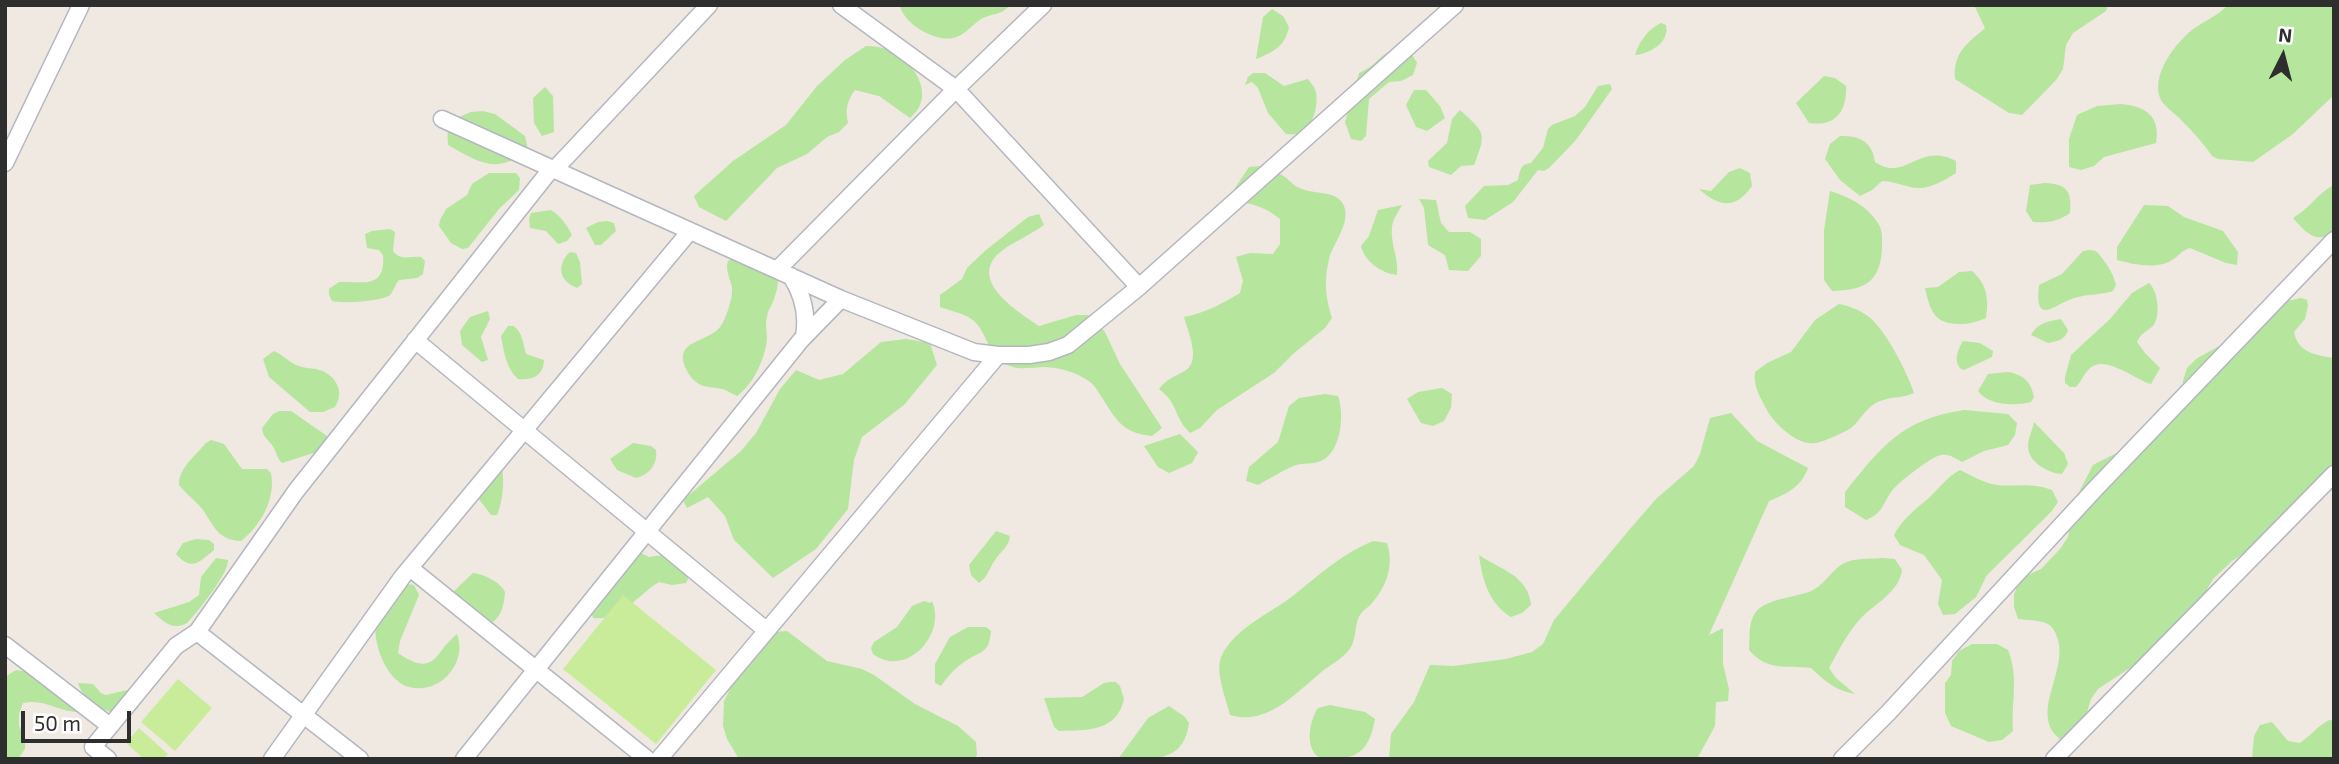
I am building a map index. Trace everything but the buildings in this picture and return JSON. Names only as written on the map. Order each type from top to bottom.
[{"type":"street","points":[[5,163],[81,5]]},
{"type":"street","points":[[108,759],[93,747],[176,646],[197,632],[296,491],[415,340],[553,169],[709,5]]},
{"type":"street","points":[[841,5],[956,89],[1139,287]]},
{"type":"street","points":[[784,273],[956,89],[1043,5]]},
{"type":"street","points":[[442,119],[841,299],[974,352],[1029,355],[1068,345],[1139,287],[1455,5]]},
{"type":"street","points":[[272,759],[410,568],[690,231]]},
{"type":"street","points":[[1842,759],[1888,713],[2105,478],[2334,240]]},
{"type":"street","points":[[784,273],[802,296],[806,325],[804,336]]},
{"type":"street","points":[[464,759],[804,336],[841,299]]},
{"type":"street","points":[[415,340],[766,630]]},
{"type":"street","points":[[659,759],[998,355]]},
{"type":"street","points":[[2054,759],[2334,474]]},
{"type":"street","points":[[410,568],[647,759]]},
{"type":"street","points":[[197,632],[360,759]]},
{"type":"street","points":[[5,645],[110,726]]},
{"type":"green space","points":[[1010,5],[1000,13],[981,19],[961,35],[946,39],[929,34],[914,25],[900,6]]},
{"type":"green space","points":[[1974,5],[2108,5],[2106,11],[2073,33],[2066,45],[2063,69],[2022,115],[2009,113],[1955,79],[1956,62],[1962,49],[1985,28]]},
{"type":"green space","points":[[2228,5],[2334,5],[2334,95],[2293,134],[2253,162],[2212,156],[2164,104],[2159,95],[2160,75],[2170,54],[2192,30]]},
{"type":"green space","points":[[1272,9],[1283,16],[1289,27],[1287,34],[1278,48],[1256,59],[1263,17]]},
{"type":"green space","points":[[1661,23],[1666,25],[1662,42],[1652,50],[1635,55],[1645,36]]},
{"type":"green space","points":[[866,46],[894,52],[909,64],[919,79],[921,103],[910,118],[879,96],[855,90],[847,106],[848,123],[807,154],[777,168],[726,221],[699,207],[694,196],[733,161],[786,125],[817,86],[845,60]]},
{"type":"green space","points":[[1400,48],[1411,53],[1417,63],[1413,75],[1401,81],[1389,82],[1369,99],[1366,136],[1361,141],[1351,139],[1345,122],[1359,73],[1388,52]]},
{"type":"green space","points":[[1253,73],[1265,73],[1284,86],[1308,79],[1315,89],[1317,101],[1308,127],[1296,134],[1286,134],[1268,113],[1258,88],[1252,82],[1245,85]]},
{"type":"green space","points":[[1824,76],[1835,78],[1846,86],[1842,110],[1833,120],[1818,124],[1809,123],[1796,103]]},
{"type":"green space","points":[[1610,84],[1612,89],[1576,140],[1549,168],[1538,170],[1513,202],[1485,220],[1468,218],[1465,206],[1484,186],[1508,185],[1518,180],[1523,166],[1531,163],[1543,148],[1548,129],[1575,116],[1585,107],[1598,86]]},
{"type":"green space","points":[[545,87],[553,96],[554,132],[542,136],[534,123],[533,98]]},
{"type":"green space","points":[[1414,90],[1426,90],[1440,106],[1445,118],[1427,131],[1416,127],[1406,105]]},
{"type":"green space","points":[[2121,104],[2137,107],[2149,114],[2156,126],[2156,143],[2104,157],[2094,166],[2081,170],[2069,167],[2069,139],[2077,115],[2097,106]]},
{"type":"green space","points":[[1460,110],[1479,129],[1482,139],[1474,165],[1461,166],[1451,175],[1429,167],[1428,161],[1447,143],[1452,119]]},
{"type":"green space","points":[[471,112],[495,114],[525,136],[528,149],[507,162],[488,164],[448,145],[447,122]]},
{"type":"green space","points":[[1840,136],[1864,141],[1871,149],[1875,162],[1886,167],[1895,168],[1922,158],[1943,156],[1956,161],[1956,173],[1937,184],[1922,188],[1882,181],[1860,196],[1840,180],[1825,159],[1830,144]]},
{"type":"green space","points":[[1260,166],[1307,191],[1335,196],[1344,206],[1345,221],[1331,252],[1326,275],[1332,318],[1325,328],[1274,373],[1217,410],[1200,428],[1190,433],[1170,400],[1159,389],[1168,380],[1186,370],[1193,360],[1184,317],[1213,308],[1240,293],[1243,281],[1236,257],[1250,253],[1273,254],[1280,244],[1280,219],[1264,209],[1234,200],[1235,188],[1249,167]]},
{"type":"green space","points":[[1740,168],[1750,173],[1752,186],[1739,199],[1720,202],[1699,189],[1711,191],[1729,172]]},
{"type":"green space","points":[[489,173],[516,173],[520,178],[519,190],[499,209],[468,248],[462,249],[451,243],[439,226],[440,220],[446,209],[467,195],[472,184]]},
{"type":"green space","points":[[2030,185],[2058,185],[2066,190],[2070,199],[2070,213],[2052,221],[2033,222],[2026,211]]},
{"type":"green space","points":[[2334,185],[2334,230],[2328,235],[2317,237],[2302,228],[2293,218]]},
{"type":"green space","points":[[1830,191],[1863,207],[1881,229],[1882,249],[1878,270],[1868,282],[1853,289],[1832,291],[1824,280],[1824,230]]},
{"type":"green space","points":[[1419,199],[1436,200],[1441,223],[1449,232],[1470,232],[1481,239],[1481,256],[1468,271],[1449,270],[1445,255],[1428,245],[1424,208]]},
{"type":"green space","points":[[1402,205],[1392,227],[1397,275],[1374,266],[1361,246],[1369,236],[1378,210]]},
{"type":"green space","points":[[2144,205],[2168,206],[2184,217],[2223,231],[2238,252],[2237,265],[2190,248],[2159,265],[2117,260],[2117,247]]},
{"type":"green space","points":[[551,210],[558,215],[572,235],[567,241],[558,244],[546,231],[530,228],[531,213]]},
{"type":"green space","points":[[1039,214],[1044,225],[997,255],[990,266],[993,286],[1010,305],[1039,326],[1076,315],[1088,315],[1097,322],[1105,332],[1120,364],[1162,428],[1152,436],[1134,432],[1122,425],[1094,386],[1079,376],[1057,368],[1012,367],[1000,361],[972,319],[940,307],[940,295],[962,279],[967,268],[986,250],[1028,217]]},
{"type":"green space","points":[[607,221],[614,223],[616,231],[601,245],[595,245],[586,228]]},
{"type":"green space","points":[[390,229],[395,232],[393,251],[402,257],[421,257],[425,261],[423,274],[417,278],[399,280],[390,295],[380,299],[332,301],[329,289],[339,282],[371,281],[381,274],[383,255],[379,250],[367,248],[365,234]]},
{"type":"green space","points":[[2083,251],[2096,251],[2111,271],[2116,285],[2113,291],[2070,299],[2044,310],[2038,299],[2039,285],[2062,274]]},
{"type":"green space","points":[[570,252],[576,253],[580,262],[582,284],[577,288],[566,281],[561,267]]},
{"type":"green space","points":[[740,254],[760,255],[773,260],[777,267],[778,284],[766,320],[764,355],[753,378],[737,396],[698,384],[686,369],[683,359],[688,346],[710,335],[722,324],[732,291],[727,264]]},
{"type":"green space","points":[[1972,271],[1986,292],[1986,318],[1959,324],[1938,318],[1931,309],[1925,288],[1938,287],[1959,272]]},
{"type":"green space","points":[[2149,283],[2156,297],[2157,316],[2153,326],[2137,342],[2160,368],[2151,384],[2103,364],[2089,369],[2076,387],[2070,387],[2065,383],[2065,377],[2071,355],[2110,319],[2132,293]]},
{"type":"green space","points":[[2301,298],[2307,300],[2308,306],[2305,319],[2294,332],[2299,345],[2309,352],[2334,358],[2334,467],[2282,529],[2232,561],[2213,579],[2192,615],[2154,652],[2098,689],[2091,699],[2083,725],[2068,744],[2055,734],[2049,723],[2050,696],[2059,654],[2057,637],[2046,623],[2018,619],[2014,595],[2018,583],[2041,569],[2068,537],[2075,500],[2093,465],[2152,435],[2175,418],[2180,408],[2187,368],[2196,359],[2244,332],[2278,303]]},
{"type":"green space","points":[[1839,304],[1858,310],[1876,323],[1896,353],[1914,393],[1878,402],[1851,428],[1824,441],[1809,443],[1782,429],[1768,412],[1758,393],[1755,372],[1791,352],[1815,320]]},
{"type":"green space","points":[[488,311],[490,319],[481,337],[488,360],[482,362],[462,345],[460,331],[470,317]]},
{"type":"green space","points":[[2061,319],[2068,330],[2061,340],[2048,343],[2031,335],[2040,325]]},
{"type":"green space","points":[[508,326],[514,326],[519,332],[526,354],[544,360],[536,376],[518,379],[511,370],[501,336]]},
{"type":"green space","points":[[906,339],[930,343],[937,365],[904,405],[862,437],[854,460],[848,509],[816,549],[773,578],[734,540],[725,516],[708,497],[687,508],[683,500],[741,451],[756,433],[780,389],[796,370],[819,380],[843,374],[881,342]]},
{"type":"green space","points":[[1963,341],[1980,343],[1993,351],[1992,357],[1961,369],[1957,359]]},
{"type":"green space","points":[[274,351],[296,365],[322,371],[333,378],[339,389],[335,407],[323,412],[310,412],[269,377],[263,359]]},
{"type":"green space","points":[[2008,372],[2029,383],[2034,397],[2031,402],[1995,402],[1978,391],[1988,374]]},
{"type":"green space","points":[[1442,388],[1452,394],[1451,408],[1444,421],[1433,426],[1421,423],[1407,399],[1418,392]]},
{"type":"green space","points":[[1325,394],[1338,396],[1340,404],[1341,424],[1332,452],[1318,462],[1295,465],[1258,485],[1246,481],[1249,467],[1278,442],[1289,406],[1299,398]]},
{"type":"green space","points":[[1964,410],[2008,414],[2017,423],[2015,435],[2008,445],[1984,451],[1962,462],[1944,455],[1930,460],[1900,483],[1879,511],[1866,520],[1845,507],[1845,492],[1870,461],[1895,437],[1924,420]]},
{"type":"green space","points":[[291,411],[327,436],[328,442],[320,451],[282,463],[262,428],[273,414]]},
{"type":"green space","points":[[1731,413],[1757,441],[1808,468],[1793,489],[1769,501],[1709,635],[1723,628],[1723,664],[1729,689],[1728,701],[1716,702],[1715,726],[1697,759],[1389,759],[1391,734],[1414,702],[1430,665],[1453,666],[1506,659],[1532,652],[1543,644],[1554,620],[1630,529],[1656,499],[1694,466],[1710,418]]},
{"type":"green space","points":[[2034,422],[2064,453],[2068,464],[2062,474],[2045,469],[2031,457],[2028,443]]},
{"type":"green space","points":[[1180,434],[1198,452],[1192,463],[1169,473],[1158,467],[1144,446]]},
{"type":"green space","points":[[211,440],[224,444],[242,469],[267,469],[271,473],[269,502],[255,528],[241,541],[222,535],[179,485],[184,468]]},
{"type":"green space","points":[[633,443],[651,446],[656,450],[656,460],[652,468],[636,478],[617,470],[610,459]]},
{"type":"green space","points":[[500,458],[503,472],[502,494],[497,515],[491,515],[478,498]]},
{"type":"green space","points":[[1960,470],[1992,484],[2031,485],[2052,490],[2058,502],[1987,575],[1976,597],[1955,614],[1943,615],[1938,604],[1942,580],[1924,555],[1900,545],[1894,535],[1910,514]]},
{"type":"green space","points":[[996,531],[1010,536],[1009,540],[979,583],[971,575],[969,565]]},
{"type":"green space","points":[[196,539],[209,540],[214,544],[214,550],[195,563],[187,563],[176,554],[183,543]]},
{"type":"green space","points":[[1373,541],[1387,543],[1390,559],[1388,575],[1377,596],[1360,615],[1349,650],[1279,706],[1256,716],[1230,715],[1219,663],[1235,637],[1332,565]]},
{"type":"green space","points":[[639,552],[649,557],[663,555],[692,571],[686,583],[672,585],[659,582],[621,612],[593,618],[589,605]]},
{"type":"green space","points":[[1479,555],[1512,574],[1525,587],[1531,605],[1522,613],[1511,617],[1497,605],[1485,582]]},
{"type":"green space","points":[[216,558],[228,560],[227,566],[205,602],[187,623],[173,626],[154,613],[189,602],[199,595],[201,577]]},
{"type":"green space","points":[[1858,559],[1895,559],[1902,570],[1897,584],[1853,628],[1829,668],[1836,678],[1855,694],[1836,688],[1811,668],[1770,665],[1749,650],[1751,621],[1760,608],[1773,601],[1817,588],[1844,563]]},
{"type":"green space","points":[[473,573],[491,579],[505,592],[501,612],[496,620],[487,625],[452,593]]},
{"type":"green space","points":[[401,583],[414,585],[419,595],[400,641],[398,653],[420,664],[427,663],[457,634],[459,645],[455,666],[441,681],[431,686],[409,687],[400,682],[385,665],[380,653],[375,629],[376,617],[382,605]]},
{"type":"green space","points":[[623,595],[716,670],[656,744],[563,669]]},
{"type":"green space","points":[[932,601],[934,627],[929,639],[920,649],[910,657],[898,661],[886,660],[873,654],[871,648],[874,642],[897,627],[912,606]]},
{"type":"green space","points":[[968,627],[986,627],[991,631],[987,647],[960,665],[941,686],[935,683],[935,664],[950,637]]},
{"type":"green space","points":[[787,631],[827,661],[862,669],[915,704],[958,726],[976,742],[975,759],[739,759],[723,726],[724,701],[753,643],[775,632]]},
{"type":"green space","points":[[1972,644],[1997,644],[2008,650],[2014,680],[2013,731],[2002,740],[1989,742],[1951,726],[1945,713],[1945,683],[1951,675],[1952,661],[1959,651]]},
{"type":"green space","points":[[16,670],[43,674],[87,712],[69,711],[32,702],[23,703],[19,726],[25,737],[25,749],[18,759],[5,759],[5,677]]},
{"type":"green space","points":[[178,679],[212,708],[175,751],[141,722]]},
{"type":"green space","points":[[1116,682],[1124,699],[1115,718],[1090,729],[1059,731],[1054,727],[1044,698],[1082,697],[1104,683]]},
{"type":"green space","points":[[78,683],[93,684],[106,695],[131,689],[140,696],[138,708],[121,713],[103,709],[87,698]]},
{"type":"green space","points":[[1330,705],[1365,712],[1375,719],[1367,744],[1350,757],[1326,759],[1313,750],[1310,732],[1313,719],[1318,708]]},
{"type":"green space","points":[[1169,706],[1189,723],[1180,746],[1164,756],[1118,759],[1148,718]]},
{"type":"green space","points":[[2329,720],[2334,721],[2334,759],[2252,759],[2254,736],[2260,725],[2272,722],[2288,741],[2300,743]]},
{"type":"green space","points":[[139,728],[168,754],[163,759],[144,759],[126,743]]}]
